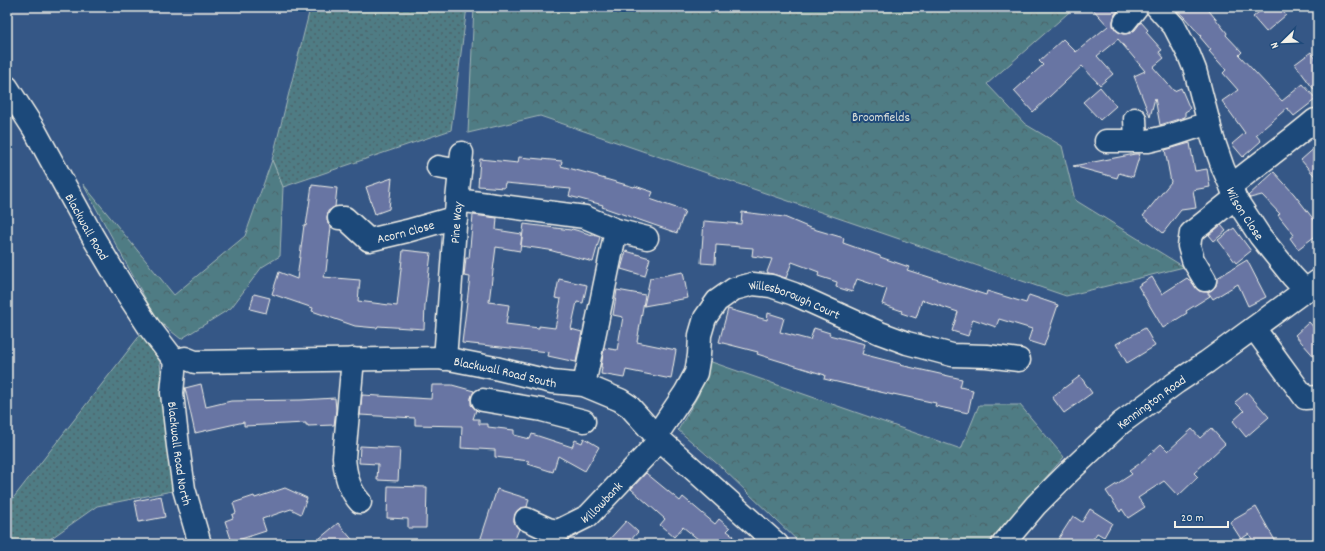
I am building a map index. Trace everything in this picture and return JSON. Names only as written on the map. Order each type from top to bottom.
[{"type":"street","name":"Wilson Close","points":[[1157,7],[1174,26],[1189,55],[1195,70],[1208,123],[1223,168],[1233,192],[1260,236],[1292,276],[1312,286]]},
{"type":"street","name":"Blackwall Road","points":[[7,87],[34,129],[93,237],[124,289],[175,360]]},
{"type":"street","points":[[1135,119],[1136,140]]},
{"type":"street","points":[[1205,280],[1193,260],[1189,246],[1191,233],[1270,155],[1290,141],[1315,120]]},
{"type":"street","points":[[1106,141],[1148,141],[1208,123]]},
{"type":"street","points":[[438,167],[461,162],[457,210]]},
{"type":"street","name":"Acorn Close","points":[[340,218],[345,218],[369,240],[446,220],[457,210]]},
{"type":"street","name":"Pine Way","points":[[445,359],[457,210],[585,217],[616,230],[648,238]]},
{"type":"street","points":[[584,386],[616,230]]},
{"type":"street","name":"Willesborough Court","points":[[658,437],[696,374],[700,335],[705,318],[717,301],[734,289],[753,284],[771,286],[794,294],[880,333],[907,343],[952,355],[987,356],[1019,360]]},
{"type":"street","name":"Kennington Road","points":[[1003,544],[1036,506],[1065,476],[1121,423],[1312,286]]},
{"type":"street","points":[[1254,328],[1305,398],[1318,397]]},
{"type":"street","name":"Blackwall Road South","points":[[175,360],[185,358],[195,362],[445,359],[495,368],[552,382],[584,386],[620,400],[629,406],[658,437],[778,544]]},
{"type":"street","points":[[353,359],[344,457],[345,472],[349,486],[360,502]]},
{"type":"street","name":"Blackwall Road North","points":[[175,360],[172,393],[178,446],[184,489],[200,544]]},
{"type":"street","points":[[542,410],[552,382]]},
{"type":"street","points":[[484,400],[542,410],[584,421]]},
{"type":"street","name":"Willowbank","points":[[526,520],[546,536],[588,516],[645,456],[658,437]]},
{"type":"green space","points":[[312,7],[467,7],[451,130],[283,187],[272,160],[310,9]]},
{"type":"green space","name":"Broomfields","points":[[474,7],[1075,7],[987,84],[1025,124],[1062,146],[1075,200],[1184,267],[1066,296],[540,116],[468,133]]},
{"type":"green space","points":[[272,160],[283,187],[280,256],[262,267],[231,308],[181,339],[157,320],[83,184],[174,295],[245,236]]},
{"type":"green space","points":[[141,334],[160,362],[172,491],[97,506],[43,544],[7,544],[7,506]]},
{"type":"green space","points":[[706,360],[961,449],[979,405],[1020,405],[1064,457],[987,544],[801,544],[721,467],[678,430],[699,394]]},
{"type":"building","points":[[1091,7],[1121,7],[1115,14],[1113,26],[1117,31],[1123,34],[1130,33],[1135,30],[1141,22],[1148,30],[1146,32],[1162,50],[1159,52],[1164,58],[1153,67],[1174,91],[1181,88],[1190,109],[1185,112],[1185,117],[1160,125],[1155,98],[1150,117],[1134,76],[1145,71],[1118,39],[1097,56],[1113,74],[1100,85],[1082,66],[1033,112],[1014,91],[1043,65],[1039,61],[1063,39],[1076,52],[1108,26]]},
{"type":"building","points":[[1175,7],[1206,7],[1227,33],[1226,35],[1242,52],[1239,55],[1282,101],[1303,84],[1316,99],[1294,116],[1287,108],[1256,135],[1261,141],[1243,157],[1232,144],[1245,133],[1222,101],[1238,90],[1223,73],[1226,70],[1209,51],[1211,50],[1200,37],[1201,36]]},
{"type":"building","points":[[1265,7],[1279,7],[1286,15],[1266,32],[1253,17]]},
{"type":"building","points":[[1311,52],[1318,62],[1318,95],[1295,64]]},
{"type":"building","points":[[1100,87],[1116,106],[1100,120],[1083,102]]},
{"type":"building","points":[[1190,143],[1195,171],[1207,169],[1210,187],[1193,190],[1196,208],[1181,210],[1163,233],[1143,216],[1171,182],[1165,150]]},
{"type":"building","points":[[1318,145],[1318,180],[1301,160]]},
{"type":"building","points":[[1140,154],[1133,177],[1119,173],[1117,178],[1073,166]]},
{"type":"building","points":[[519,157],[562,161],[561,166],[653,192],[650,199],[685,211],[677,233],[602,207],[603,205],[569,196],[571,189],[505,183],[504,188],[478,186],[480,159],[518,163]]},
{"type":"building","points":[[1274,172],[1294,194],[1318,225],[1318,234],[1298,249],[1290,238],[1294,235],[1278,215],[1280,214],[1262,195],[1250,198],[1248,196]]},
{"type":"building","points":[[392,178],[389,209],[375,214],[366,187]]},
{"type":"building","points":[[312,185],[337,188],[335,207],[328,211],[328,224],[331,227],[326,271],[323,277],[360,280],[358,301],[397,306],[403,250],[431,253],[425,305],[424,329],[355,326],[312,311],[313,308],[272,294],[279,272],[297,279],[304,225],[306,226]]},
{"type":"building","points":[[742,212],[784,217],[810,228],[844,238],[843,243],[909,267],[907,270],[986,295],[987,291],[1026,303],[1029,295],[1058,305],[1044,346],[1028,341],[1032,329],[999,319],[996,327],[973,319],[968,336],[952,331],[958,312],[922,300],[916,318],[901,313],[902,311],[882,304],[887,289],[857,279],[852,292],[836,287],[837,282],[818,276],[819,272],[792,262],[786,278],[769,273],[767,272],[772,259],[752,256],[753,248],[716,245],[715,264],[701,263],[704,221],[741,224]]},
{"type":"building","points":[[473,215],[497,218],[496,230],[522,234],[520,251],[496,247],[489,302],[509,305],[506,324],[539,328],[539,326],[555,328],[561,299],[555,298],[559,279],[587,285],[583,303],[577,302],[571,329],[582,332],[576,362],[548,356],[549,352],[462,343],[470,277],[464,276],[466,258],[469,258]]},
{"type":"building","points":[[524,224],[572,229],[600,237],[593,262],[549,250],[521,246]]},
{"type":"building","points":[[1221,225],[1226,231],[1214,241],[1209,235]]},
{"type":"building","points":[[1234,228],[1251,251],[1236,263],[1218,240]]},
{"type":"building","points":[[626,251],[650,258],[645,276],[621,269]]},
{"type":"building","points":[[1247,260],[1266,297],[1248,306],[1238,284],[1213,299],[1208,292],[1216,286],[1217,278]]},
{"type":"building","points":[[683,272],[688,298],[644,306],[650,278]]},
{"type":"building","points":[[1152,277],[1162,294],[1187,278],[1199,291],[1207,292],[1210,296],[1163,328],[1138,286]]},
{"type":"building","points":[[617,290],[645,295],[637,342],[676,350],[671,379],[626,370],[624,378],[601,374],[604,348],[617,350],[623,317],[613,315]]},
{"type":"building","points":[[254,294],[270,298],[266,313],[250,309]]},
{"type":"building","points":[[728,309],[767,320],[768,313],[784,318],[780,332],[810,340],[814,328],[830,333],[829,335],[865,344],[862,354],[901,364],[900,365],[962,379],[960,387],[973,390],[968,413],[935,406],[936,403],[824,379],[825,375],[757,354],[758,352],[719,342]]},
{"type":"building","points":[[1309,322],[1318,332],[1318,361],[1295,335]]},
{"type":"building","points":[[1145,328],[1155,346],[1127,363],[1116,344]]},
{"type":"building","points":[[1080,376],[1092,393],[1064,413],[1052,397]]},
{"type":"building","points":[[201,384],[206,407],[231,401],[335,398],[336,410],[334,425],[308,426],[306,423],[244,426],[244,422],[195,433],[185,388]]},
{"type":"building","points":[[432,385],[452,385],[474,391],[471,398],[471,405],[476,410],[473,419],[479,419],[479,424],[488,424],[488,427],[514,430],[514,435],[530,439],[532,434],[572,447],[575,440],[582,443],[584,438],[599,447],[585,471],[558,456],[553,472],[528,464],[529,461],[495,457],[495,450],[461,448],[462,426],[415,425],[415,418],[360,415],[362,395],[431,399]]},
{"type":"building","points":[[1247,392],[1269,417],[1246,437],[1233,421],[1244,411],[1235,402]]},
{"type":"building","points":[[1211,428],[1225,444],[1194,473],[1198,477],[1178,496],[1164,481],[1138,498],[1145,507],[1128,518],[1122,509],[1120,512],[1106,491],[1132,474],[1129,471],[1161,444],[1168,451],[1192,429],[1200,438]]},
{"type":"building","points":[[360,446],[400,448],[398,481],[377,480],[378,464],[359,463]]},
{"type":"building","points":[[646,473],[680,501],[683,497],[715,524],[719,519],[730,528],[727,531],[734,536],[728,544],[704,544],[683,527],[674,537],[660,525],[665,519],[631,489]]},
{"type":"building","points":[[388,486],[427,487],[426,528],[408,528],[408,519],[387,518]]},
{"type":"building","points":[[285,488],[307,498],[301,514],[291,509],[262,519],[266,531],[232,542],[225,521],[233,518],[232,515],[236,513],[233,503],[254,496],[255,498]]},
{"type":"building","points":[[497,489],[529,499],[527,507],[519,509],[515,514],[514,521],[519,529],[513,544],[479,544]]},
{"type":"building","points":[[161,496],[165,517],[139,522],[135,501]]},
{"type":"building","points":[[1256,507],[1277,544],[1255,544],[1249,534],[1241,539],[1230,522]]},
{"type":"building","points":[[1090,509],[1112,523],[1104,537],[1097,533],[1090,544],[1055,544],[1073,516],[1082,522]]},
{"type":"building","points":[[626,521],[638,532],[627,544],[605,544]]},
{"type":"building","points":[[338,523],[356,544],[313,544]]}]
